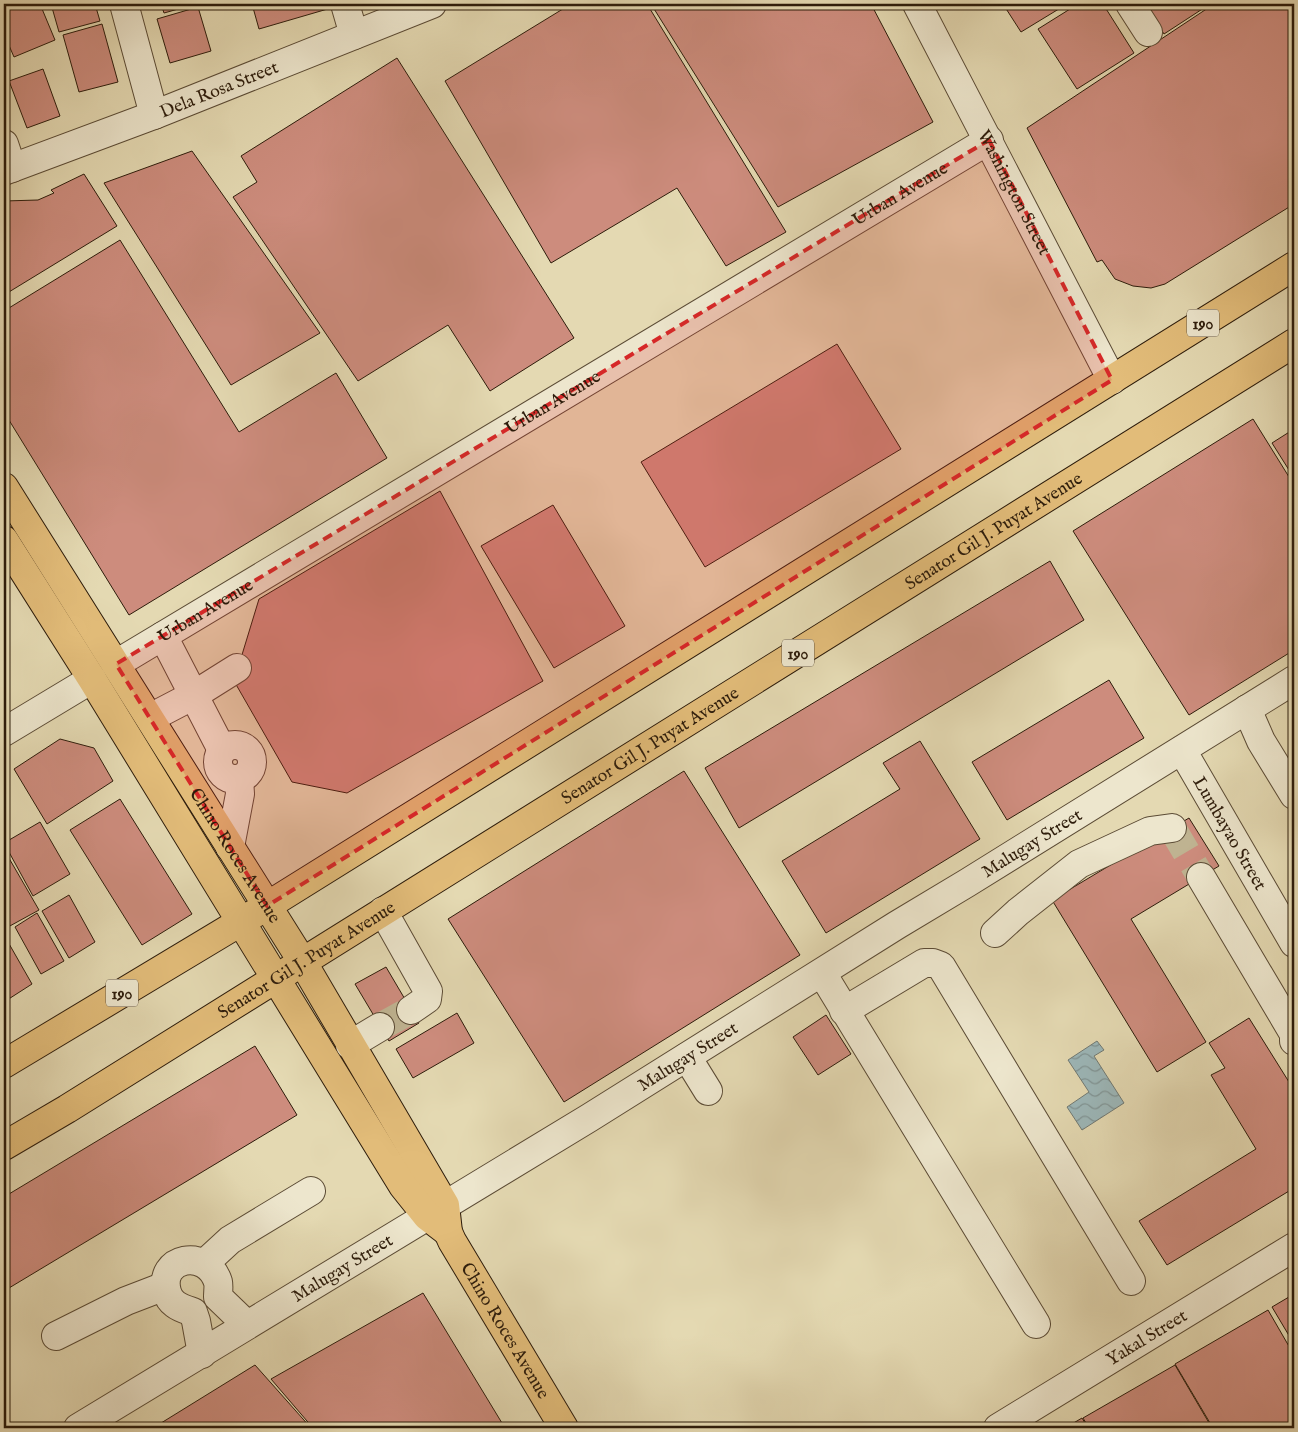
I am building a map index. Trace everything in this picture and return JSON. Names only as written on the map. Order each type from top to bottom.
[{"type":"main road","name":"190","points":[[4,1064],[268,906],[1294,266]]},
{"type":"main road","name":"Senator Gil J. Puyat Avenue","points":[[4,1146],[67,1109],[1294,343]]},
{"type":"main road","name":"Chino Roces Avenue","points":[[4,487],[302,961],[350,1045],[440,1218],[564,1428]]},
{"type":"main road","name":"Chino Roces Avenue","points":[[4,540],[92,679],[403,1186],[440,1218]]},
{"type":"street","points":[[124,4],[154,115]]},
{"type":"street","points":[[345,4],[354,35]]},
{"type":"street","name":"Dela Rosa Street","points":[[6,161],[154,115],[432,4]]},
{"type":"street","name":"Washington Street","points":[[918,4],[1112,380]]},
{"type":"street","points":[[1130,4],[1148,32]]},
{"type":"street","name":"Urban Avenue","points":[[116,664],[989,140]]},
{"type":"street","points":[[163,636],[222,750],[238,745],[248,751],[252,762],[249,773],[239,779],[240,794],[230,847]]},
{"type":"street","points":[[150,718],[194,695],[237,668]]},
{"type":"street","points":[[4,732],[92,679]]},
{"type":"street","name":"Malugay Street","points":[[78,1428],[247,1325],[440,1218],[687,1057],[1294,680]]},
{"type":"street","points":[[1247,709],[1261,741],[1294,795]]},
{"type":"street","name":"Lumbayao Street","points":[[1182,750],[1294,943]]},
{"type":"street","points":[[995,933],[1018,912],[1079,864],[1150,831],[1172,828]]},
{"type":"street","points":[[1201,877],[1294,1034],[1294,1041]]},
{"type":"street","points":[[383,911],[428,991],[427,999],[411,1010]]},
{"type":"street","points":[[844,1011],[924,963],[933,963],[941,966],[1131,1281]]},
{"type":"street","points":[[822,973],[1036,1324]]},
{"type":"street","points":[[350,1045],[380,1027]]},
{"type":"street","points":[[687,1057],[708,1091]]},
{"type":"street","points":[[205,1264],[230,1240],[311,1191]]},
{"type":"street","name":"Yakal Street","points":[[998,1428],[1294,1247]]},
{"type":"street","points":[[193,1312],[175,1305],[168,1296],[165,1286],[167,1274],[173,1266],[183,1260],[194,1260],[205,1264],[218,1282],[218,1297],[247,1325]]},
{"type":"street","points":[[56,1336],[126,1301],[165,1286]]},
{"type":"street","points":[[193,1312],[218,1297]]},
{"type":"street","points":[[193,1312],[202,1354]]},
{"type":"highlighted area","points":[[989,140],[1112,380],[267,906],[116,664]]},
{"type":"water","points":[[1097,1041],[1104,1050],[1094,1056],[1124,1103],[1082,1130],[1067,1107],[1089,1092],[1068,1060]]},
{"type":"building","points":[[4,4],[40,4],[55,40],[14,57],[4,34]]},
{"type":"building","points":[[51,4],[95,4],[100,21],[59,32]]},
{"type":"building","points":[[161,4],[196,4],[164,13]]},
{"type":"building","points":[[252,4],[330,4],[331,8],[259,29]]},
{"type":"building","points":[[571,4],[647,4],[786,232],[726,266],[677,188],[551,263],[445,81]]},
{"type":"building","points":[[651,4],[871,4],[933,122],[778,207]]},
{"type":"building","points":[[1003,4],[1067,4],[1021,32]]},
{"type":"building","points":[[1078,4],[1103,4],[1134,53],[1077,89],[1038,29]]},
{"type":"building","points":[[1145,4],[1210,4],[1164,34]]},
{"type":"building","points":[[1214,4],[1294,4],[1294,204],[1165,284],[1151,288],[1133,286],[1115,279],[1102,260],[1097,262],[1027,128]]},
{"type":"building","points":[[198,7],[211,51],[170,63],[157,19]]},
{"type":"building","points":[[102,24],[118,82],[79,92],[63,35]]},
{"type":"building","points":[[397,58],[574,338],[490,391],[448,325],[358,381],[233,197],[257,182],[241,156]]},
{"type":"building","points":[[43,69],[60,116],[27,128],[9,81]]},
{"type":"building","points":[[192,151],[320,333],[231,385],[104,183]]},
{"type":"building","points":[[84,174],[117,226],[4,295],[4,201],[38,200],[54,193],[51,190]]},
{"type":"building","points":[[120,240],[239,432],[336,373],[387,458],[129,615],[4,412],[4,311]]},
{"type":"building","points":[[837,344],[901,449],[705,567],[641,462]]},
{"type":"building","points":[[1253,419],[1294,485],[1294,650],[1189,715],[1073,531]]},
{"type":"building","points":[[1294,429],[1294,478],[1272,443]]},
{"type":"building","points":[[440,491],[543,681],[347,793],[292,782],[234,681],[259,599]]},
{"type":"building","points":[[553,505],[625,626],[554,668],[481,546]]},
{"type":"building","points":[[1050,561],[1084,620],[739,828],[705,768]]},
{"type":"building","points":[[1109,680],[1144,738],[1007,820],[972,762]]},
{"type":"building","points":[[4,686],[9,695],[4,699]]},
{"type":"building","points":[[60,739],[94,748],[113,781],[47,824],[14,769]]},
{"type":"building","points":[[920,741],[980,839],[826,933],[782,861],[900,789],[883,763]]},
{"type":"building","points":[[684,771],[800,955],[564,1102],[448,919]]},
{"type":"building","points":[[120,799],[192,914],[142,945],[70,830]]},
{"type":"building","points":[[1189,818],[1219,866],[1131,919],[1206,1042],[1157,1072],[1052,900]]},
{"type":"building","points":[[40,822],[70,874],[33,896],[4,843]]},
{"type":"building","points":[[6,853],[39,910],[8,927],[4,919],[4,855]]},
{"type":"building","points":[[69,895],[95,942],[69,958],[42,911]]},
{"type":"building","points":[[37,913],[64,961],[41,974],[15,927]]},
{"type":"building","points":[[4,935],[32,984],[4,1002]]},
{"type":"building","points":[[386,967],[419,1023],[389,1041],[355,984]]},
{"type":"building","points":[[457,1013],[474,1043],[413,1078],[396,1049]]},
{"type":"building","points":[[826,1015],[851,1054],[818,1075],[793,1037]]},
{"type":"building","points":[[1249,1018],[1294,1090],[1294,1188],[1167,1265],[1139,1221],[1256,1149],[1211,1075],[1225,1068],[1209,1043]]},
{"type":"building","points":[[255,1046],[297,1115],[4,1291],[4,1197]]},
{"type":"building","points":[[423,1293],[505,1428],[313,1428],[271,1379]]},
{"type":"building","points":[[1294,1294],[1294,1344],[1272,1307]]},
{"type":"building","points":[[1268,1310],[1294,1355],[1294,1428],[1213,1428],[1175,1364]]},
{"type":"building","points":[[255,1365],[311,1428],[153,1428]]},
{"type":"building","points":[[1175,1365],[1212,1428],[1089,1428],[1083,1418]]},
{"type":"building","points":[[1082,1418],[1088,1428],[1065,1428]]},
{"type":"tunnel","points":[[1172,828],[1201,877]]},
{"type":"tunnel","points":[[380,1027],[411,1010]]}]
